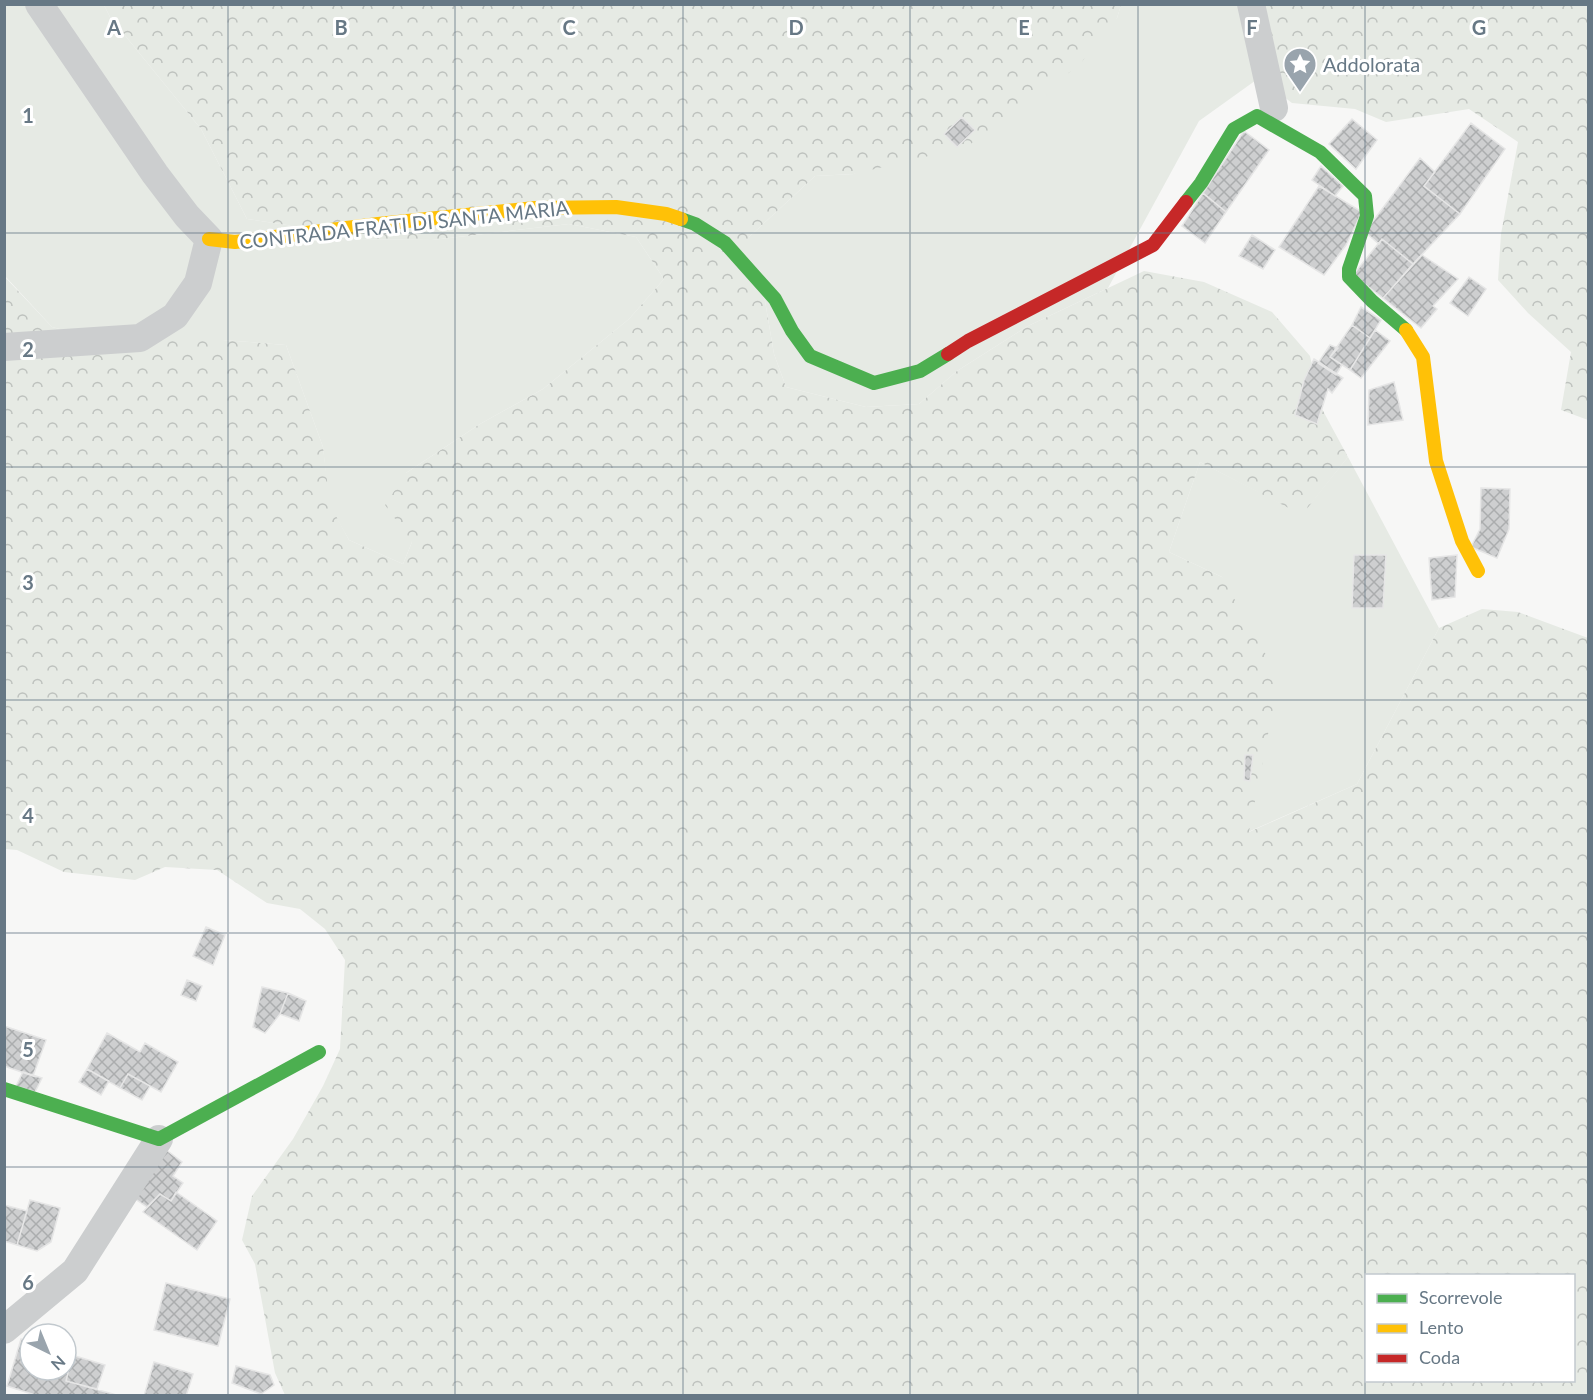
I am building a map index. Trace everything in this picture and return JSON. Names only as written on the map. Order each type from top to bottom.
[{"type":"street","points":[[39,4],[155,174],[186,216],[210,239]]},
{"type":"street","points":[[1251,4],[1274,108]]},
{"type":"street","name":"CONTRADA FRATI DI SANTA MARIA","points":[[4,347],[140,338],[175,316],[198,283],[210,239],[236,242],[378,224],[535,208],[616,207],[666,214],[695,224],[724,243],[775,299],[792,331],[810,356],[874,383],[920,371],[968,340],[1153,245],[1201,183],[1234,129],[1257,116],[1320,152],[1365,196],[1367,216],[1349,269],[1349,277],[1372,301],[1403,326],[1423,357],[1436,461],[1461,541],[1478,571]]},
{"type":"street","points":[[4,1330],[75,1271],[159,1139],[319,1053]]},
{"type":"street","points":[[4,1089],[159,1139]]},
{"type":"green space","points":[[4,5],[104,5],[110,17],[201,129],[247,219],[287,225],[341,239],[432,240],[569,224],[636,237],[664,279],[629,319],[543,389],[480,424],[406,473],[412,542],[403,564],[349,540],[329,505],[323,447],[286,345],[223,340],[104,340],[52,327],[5,276]]},
{"type":"green space","points":[[104,5],[1121,5],[1117,18],[1080,64],[1026,106],[966,147],[854,174],[815,176],[749,237],[749,260],[765,301],[774,354],[786,387],[866,407],[919,404],[957,371],[1028,326],[1144,271],[1204,282],[1272,312],[1310,356],[1322,409],[1348,457],[1302,515],[1200,462],[1169,552],[1222,577],[1279,678],[1249,832],[1357,784],[1439,628],[1482,609],[1518,612],[1588,638],[1588,1395],[285,1395],[275,1373],[255,1264],[242,1240],[252,1196],[293,1139],[323,1086],[340,1049],[345,960],[325,929],[300,909],[267,903],[217,870],[165,867],[135,880],[64,872],[17,850],[5,849],[4,276],[52,327],[104,340],[223,340],[286,345],[323,447],[330,505],[349,540],[403,564],[412,542],[385,505],[406,473],[480,424],[543,389],[629,319],[664,279],[636,237],[569,224],[432,240],[341,239],[287,225],[247,219],[201,129],[110,17]]},
{"type":"green space","points":[[1121,5],[1247,5],[1259,78],[1199,121],[1108,288],[1028,326],[957,371],[919,404],[866,407],[786,387],[774,354],[765,301],[749,260],[749,237],[815,176],[854,174],[1117,18]]},
{"type":"green space","points":[[1247,5],[1588,5],[1588,420],[1561,410],[1571,352],[1528,313],[1498,280],[1501,234],[1518,142],[1469,109],[1386,122],[1355,109],[1292,103],[1259,78]]},
{"type":"green space","points":[[1348,457],[1439,628],[1357,784],[1248,832],[1222,577],[1169,552],[1200,462],[1302,514]]},
{"type":"building","points":[[962,117],[975,130],[957,147],[944,134]]},
{"type":"building","points":[[1352,119],[1377,140],[1356,169],[1329,144]]},
{"type":"building","points":[[1471,123],[1505,149],[1460,214],[1424,186]]},
{"type":"building","points":[[1244,131],[1269,150],[1226,212],[1203,193]]},
{"type":"building","points":[[1420,158],[1435,172],[1424,186],[1460,214],[1413,264],[1382,239],[1379,244],[1365,232]]},
{"type":"building","points":[[1321,166],[1343,186],[1335,196],[1312,180]]},
{"type":"building","points":[[1319,186],[1362,212],[1346,245],[1324,275],[1279,247]]},
{"type":"building","points":[[1203,193],[1226,212],[1205,243],[1182,226]]},
{"type":"building","points":[[1252,235],[1275,250],[1263,269],[1239,256]]},
{"type":"building","points":[[1382,239],[1413,264],[1383,298],[1353,275]]},
{"type":"building","points":[[1422,255],[1458,279],[1433,306],[1437,309],[1421,328],[1383,298]]},
{"type":"building","points":[[1469,277],[1486,289],[1468,316],[1450,303]]},
{"type":"building","points":[[1361,307],[1381,320],[1370,338],[1352,325]]},
{"type":"building","points":[[1352,325],[1370,338],[1350,370],[1330,357]]},
{"type":"building","points":[[1375,330],[1390,341],[1361,378],[1350,370]]},
{"type":"building","points":[[1330,345],[1338,348],[1330,357],[1342,365],[1336,375],[1318,363]]},
{"type":"building","points":[[1314,359],[1343,378],[1332,393],[1328,389],[1317,424],[1295,415],[1304,380]]},
{"type":"building","points":[[1394,382],[1403,420],[1368,425],[1369,390]]},
{"type":"building","points":[[1481,488],[1510,489],[1509,529],[1497,558],[1471,547],[1480,529]]},
{"type":"building","points":[[1354,555],[1386,555],[1383,608],[1352,608]]},
{"type":"building","points":[[1457,555],[1455,597],[1432,600],[1429,558]]},
{"type":"building","points":[[1245,755],[1253,755],[1250,781],[1244,780]]},
{"type":"building","points":[[206,927],[225,935],[213,965],[193,956]]},
{"type":"building","points":[[187,980],[202,986],[196,1001],[181,995]]},
{"type":"building","points":[[262,987],[288,993],[280,1014],[265,1033],[253,1027]]},
{"type":"building","points":[[288,993],[306,1001],[299,1021],[280,1014]]},
{"type":"building","points":[[4,1026],[46,1040],[33,1076],[4,1066]]},
{"type":"building","points":[[107,1033],[140,1052],[145,1043],[178,1062],[161,1092],[128,1074],[120,1088],[87,1069]]},
{"type":"building","points":[[87,1069],[109,1081],[101,1095],[79,1082]]},
{"type":"building","points":[[23,1072],[42,1078],[35,1092],[16,1086]]},
{"type":"building","points":[[128,1074],[150,1086],[142,1100],[120,1088]]},
{"type":"building","points":[[165,1149],[182,1162],[173,1176],[183,1183],[171,1201],[160,1194],[147,1207],[131,1196]]},
{"type":"building","points":[[176,1192],[217,1221],[197,1250],[143,1212],[160,1194],[171,1201]]},
{"type":"building","points":[[30,1200],[60,1208],[51,1242],[37,1251],[17,1245]]},
{"type":"building","points":[[4,1205],[27,1211],[17,1245],[4,1241]]},
{"type":"building","points":[[166,1283],[230,1299],[218,1346],[154,1330]]},
{"type":"building","points":[[18,1349],[18,1382],[70,1382],[120,1396],[38,1396],[7,1386]]},
{"type":"building","points":[[78,1357],[105,1365],[97,1389],[70,1382],[78,1382]]},
{"type":"building","points":[[154,1362],[193,1374],[186,1396],[144,1396]]},
{"type":"building","points":[[236,1366],[270,1375],[274,1385],[261,1394],[232,1383]]},
{"type":"traffic: fast","points":[[1186,202],[1201,183],[1234,129],[1257,116],[1320,152],[1365,196],[1367,216],[1349,269],[1349,277],[1372,301],[1406,330]]},
{"type":"traffic: fast","points":[[681,219],[695,224],[725,243],[775,299],[792,331],[810,356],[874,383],[920,371],[948,354]]},
{"type":"traffic: fast","points":[[4,1089],[159,1139],[319,1052]]},
{"type":"traffic: slow","points":[[209,239],[235,242],[535,208],[616,207],[666,214],[681,219]]},
{"type":"traffic: slow","points":[[1406,330],[1423,357],[1436,461],[1462,541],[1478,571]]},
{"type":"traffic: jam","points":[[948,354],[968,341],[1153,245],[1186,202]]},
{"type":"place","name":"Addolorata","points":[[1300,93]]}]
